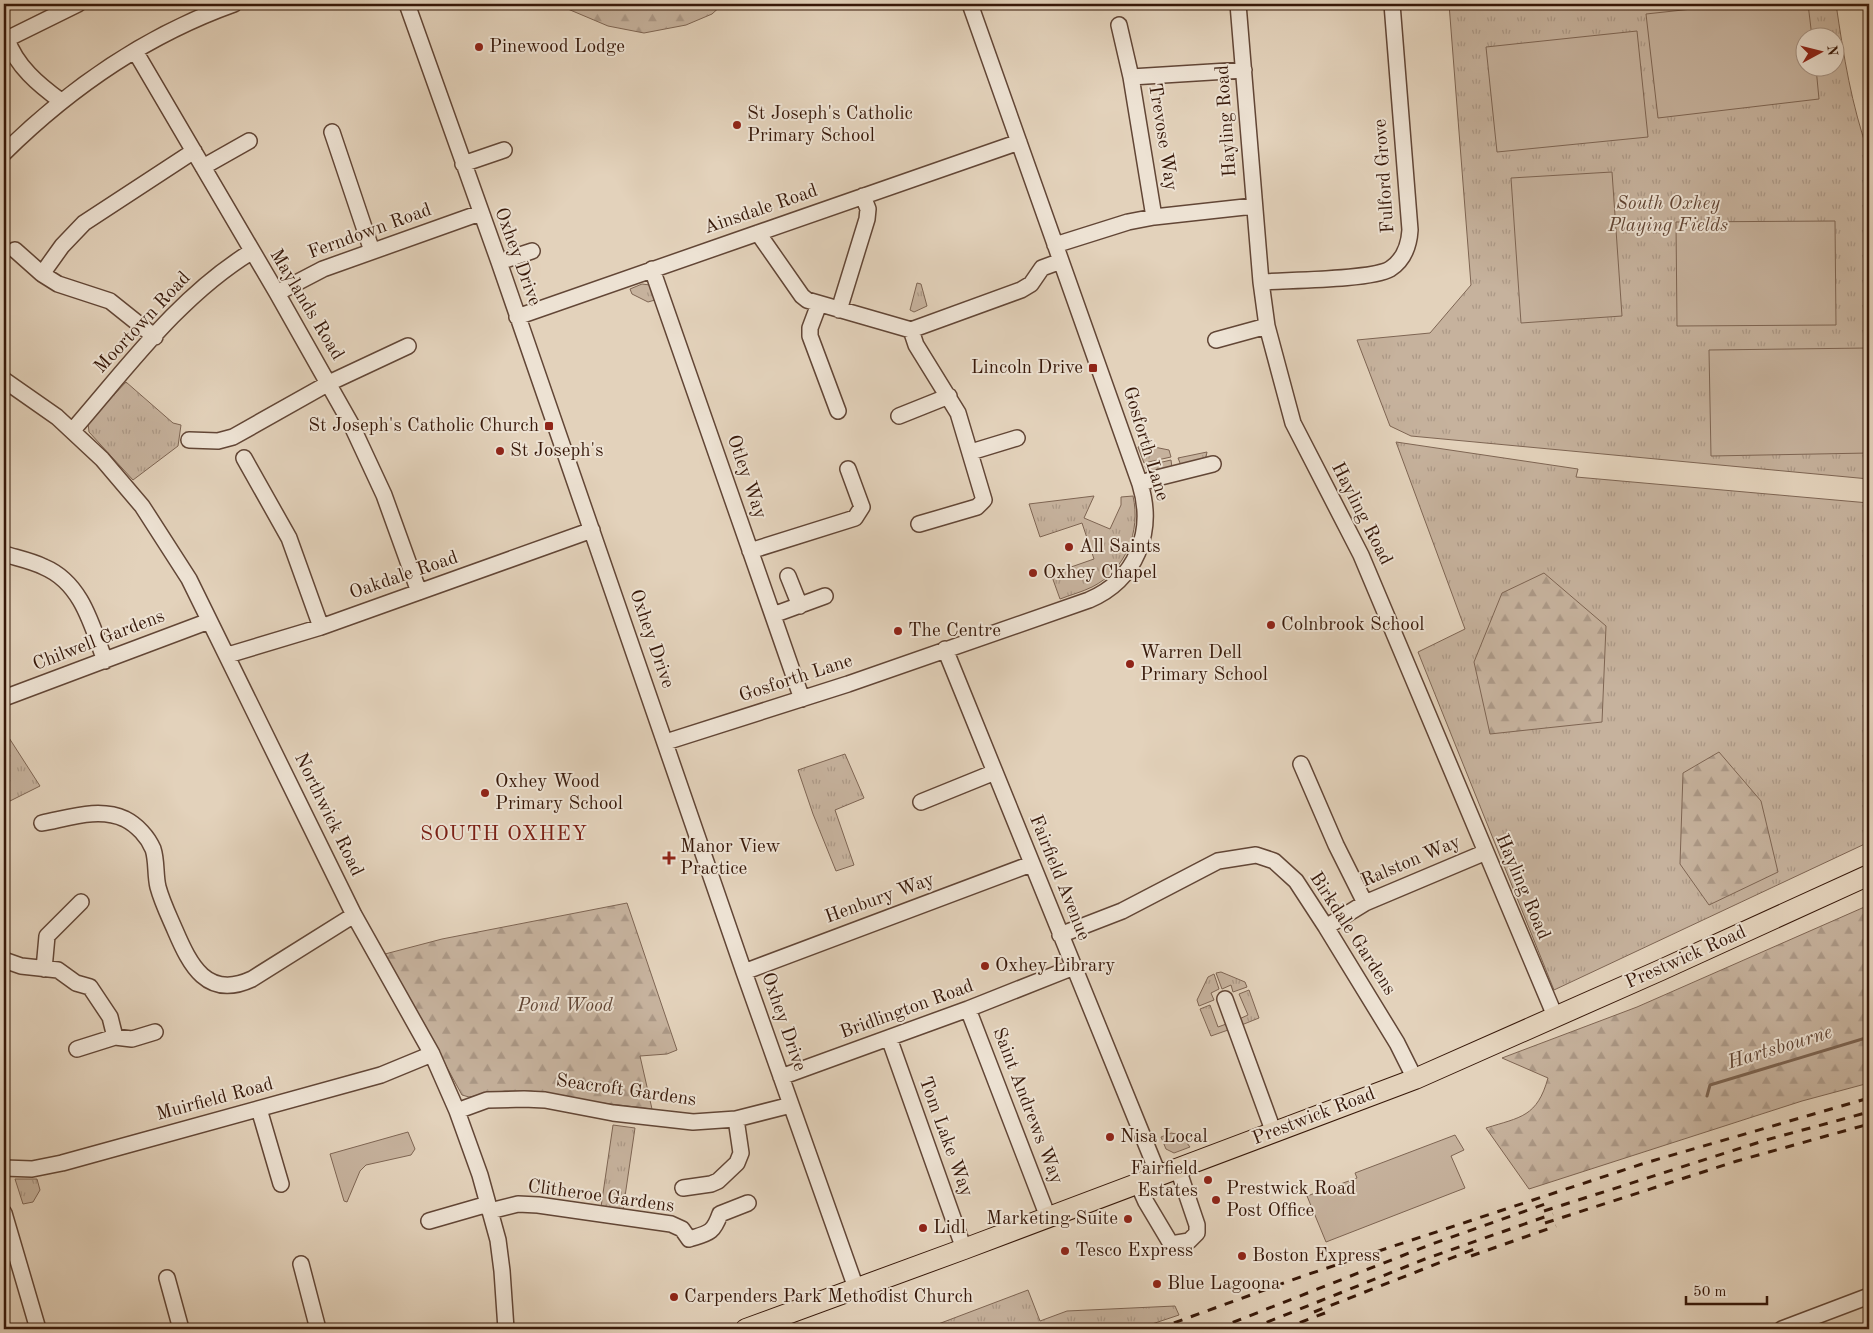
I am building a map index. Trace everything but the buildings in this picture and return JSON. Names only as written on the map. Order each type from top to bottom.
[{"type":"main road","name":"Prestwick Road","points":[[749,1329],[1415,1079],[1679,962],[1869,874]]},
{"type":"street","points":[[61,101],[31,77],[10,49],[6,38],[78,4]]},
{"type":"street","points":[[4,152],[61,101],[135,51],[181,25],[234,4]]},
{"type":"street","name":"Oxhey Drive","points":[[407,4],[499,262],[744,972],[856,1288]]},
{"type":"street","name":"Gosforth Lane","points":[[666,742],[802,699],[1089,600],[1115,584],[1134,562],[1145,532],[1146,506],[1140,484],[970,4]]},
{"type":"street","name":"Hayling Road","points":[[1238,4],[1260,282],[1267,326],[1294,423],[1322,482],[1361,555],[1555,1016]]},
{"type":"street","name":"Fulford Grove","points":[[1260,282],[1378,273],[1397,264],[1405,253],[1410,230],[1392,4]]},
{"type":"street","points":[[1119,25],[1131,77]]},
{"type":"street","name":"Maylands Road","points":[[135,51],[251,252],[277,293],[364,450],[384,495],[420,592]]},
{"type":"street","name":"Trevose Way","points":[[1244,70],[1131,77],[1154,217],[1254,206]]},
{"type":"street","points":[[332,132],[372,251]]},
{"type":"street","points":[[204,168],[249,140]]},
{"type":"street","name":"Ainsdale Road","points":[[517,317],[1019,142]]},
{"type":"street","points":[[463,164],[504,150]]},
{"type":"street","points":[[42,274],[62,246],[84,223],[194,151]]},
{"type":"street","points":[[839,310],[867,219],[868,209],[864,196]]},
{"type":"street","name":"Ferndown Road","points":[[277,293],[323,269],[480,213]]},
{"type":"street","points":[[1055,245],[1128,222],[1154,217]]},
{"type":"street","points":[[758,233],[802,296],[819,304],[911,330],[1021,290],[1031,284],[1042,268],[1061,261]]},
{"type":"street","points":[[15,250],[42,274],[58,284],[110,301],[155,337]]},
{"type":"street","name":"Moortown Road","points":[[72,431],[155,337],[210,279],[251,252]]},
{"type":"street","points":[[499,262],[532,252]]},
{"type":"street","name":"Otley Way","points":[[652,269],[802,699]]},
{"type":"street","points":[[819,304],[810,328],[810,336],[838,411]]},
{"type":"street","points":[[1216,340],[1267,326]]},
{"type":"street","points":[[911,330],[916,346],[958,413],[984,500],[981,505],[919,524]]},
{"type":"street","points":[[189,440],[218,441],[233,437],[329,384],[408,346]]},
{"type":"street","name":"Northwick Road","points":[[4,380],[44,407],[102,459],[142,506],[174,552],[228,656],[354,915],[432,1054],[457,1111],[480,1175],[489,1207],[502,1270],[506,1329]]},
{"type":"street","points":[[899,416],[949,396]]},
{"type":"street","points":[[971,452],[1017,438]]},
{"type":"street","points":[[244,458],[289,538],[321,627]]},
{"type":"street","points":[[1140,484],[1213,464]]},
{"type":"street","points":[[750,551],[855,518],[862,506],[848,469]]},
{"type":"street","name":"Oakdale Road","points":[[228,656],[321,627],[592,530]]},
{"type":"street","points":[[4,554],[45,567],[57,574],[75,590],[87,613],[105,661]]},
{"type":"street","points":[[788,576],[800,606]]},
{"type":"street","points":[[772,615],[825,596]]},
{"type":"street","name":"Chilwell Gardens","points":[[4,698],[209,621]]},
{"type":"street","name":"Fairfield Avenue","points":[[946,650],[1060,936],[1159,1176]]},
{"type":"street","points":[[1301,764],[1336,845],[1365,902]]},
{"type":"street","points":[[921,802],[995,772]]},
{"type":"street","points":[[42,822],[102,813],[126,820],[142,832],[153,850],[161,898],[188,958],[201,976],[216,983],[233,985],[252,979],[354,915]]},
{"type":"street","name":"Ralston Way","points":[[1326,927],[1365,902],[1486,852]]},
{"type":"street","name":"Birkdale Gardens","points":[[1060,936],[1122,911],[1218,862],[1256,855],[1274,861],[1296,881],[1326,927],[1397,1043],[1415,1079]]},
{"type":"street","name":"Henbury Way","points":[[744,972],[1031,864]]},
{"type":"street","points":[[44,969],[46,943],[49,933],[81,902]]},
{"type":"street","points":[[4,960],[14,964],[58,970],[68,975],[76,983],[90,987],[110,1017],[115,1038]]},
{"type":"street","name":"Bridlington Road","points":[[781,1078],[968,1009],[1074,967]]},
{"type":"street","points":[[1225,999],[1274,1133]]},
{"type":"street","name":"Saint Andrews Way","points":[[968,1009],[1048,1217]]},
{"type":"street","points":[[77,1050],[115,1038],[132,1039],[155,1032]]},
{"type":"street","name":"Tom Lake Way","points":[[889,1038],[964,1249]]},
{"type":"street","name":"Muirfield Road","points":[[4,1168],[46,1167],[381,1075],[410,1065],[432,1054]]},
{"type":"street","name":"Seacroft Gardens","points":[[457,1111],[488,1100],[524,1099],[545,1100],[613,1113],[677,1121],[736,1119],[791,1105]]},
{"type":"street","points":[[259,1109],[281,1184]]},
{"type":"street","points":[[684,1188],[703,1186],[718,1181],[737,1163],[741,1153],[736,1119]]},
{"type":"street","points":[[1138,1184],[1146,1202],[1171,1244],[1189,1240],[1197,1233],[1197,1224],[1178,1169]]},
{"type":"street","name":"Clitheroe Gardens","points":[[489,1207],[518,1204],[538,1205],[671,1224],[682,1229],[689,1239],[710,1232],[716,1225],[720,1214],[748,1203]]},
{"type":"street","points":[[429,1220],[489,1207]]},
{"type":"street","points":[[4,1213],[38,1329]]},
{"type":"street","points":[[301,1264],[318,1329]]},
{"type":"street","points":[[167,1278],[181,1329]]},
{"type":"street","points":[[1782,1329],[1815,1323],[1869,1296]]},
{"type":"green space","points":[[556,4],[723,4],[712,14],[686,25],[644,33],[608,26]]},
{"type":"green space","name":"South Oxhey Playing Fields","points":[[1449,4],[1836,4],[1840,28],[1796,28],[1796,78],[1846,78],[1846,67],[1869,155],[1869,479],[1411,436],[1390,426],[1357,340],[1430,333],[1471,285]]},
{"type":"green space","points":[[1738,4],[1808,4],[1811,28],[1796,28],[1796,78],[1817,78],[1819,99],[1658,118],[1646,14]]},
{"type":"green space","points":[[1637,31],[1648,137],[1497,152],[1486,47]]},
{"type":"green space","points":[[1612,172],[1622,316],[1521,323],[1511,178]]},
{"type":"green space","points":[[1835,221],[1836,325],[1677,326],[1676,222]]},
{"type":"green space","points":[[917,283],[921,284],[927,306],[914,312],[910,310]]},
{"type":"green space","points":[[642,284],[650,285],[655,300],[648,302],[632,294],[630,289]]},
{"type":"green space","points":[[1869,348],[1869,453],[1711,456],[1709,350]]},
{"type":"green space","points":[[126,382],[173,423],[181,425],[178,446],[133,480],[89,432],[88,423]]},
{"type":"green space","points":[[1396,442],[1578,469],[1576,477],[1869,503],[1869,842],[1554,990],[1418,652],[1465,629]]},
{"type":"green space","points":[[1144,445],[1169,450],[1171,457],[1144,463],[1138,447]]},
{"type":"green space","points":[[1207,452],[1206,457],[1182,468],[1178,458]]},
{"type":"green space","points":[[1171,460],[1172,468],[1148,473],[1145,466]]},
{"type":"green space","points":[[1094,496],[1084,518],[1110,529],[1121,505],[1121,497],[1133,496],[1135,523],[1133,536],[1122,560],[1104,580],[1088,589],[1060,599],[1051,574],[1094,559],[1082,523],[1040,537],[1029,504]]},
{"type":"green space","points":[[1544,573],[1606,626],[1602,722],[1490,734],[1474,662],[1502,593]]},
{"type":"green space","points":[[4,730],[40,786],[4,804]]},
{"type":"green space","points":[[1719,752],[1761,801],[1778,872],[1709,905],[1680,864],[1683,773]]},
{"type":"green space","points":[[845,754],[864,798],[835,810],[854,865],[836,871],[798,770]]},
{"type":"green space","name":"Pond Wood","points":[[627,903],[677,1050],[667,1054],[640,1056],[652,1109],[586,1101],[531,1091],[505,1091],[469,1097],[462,1095],[385,954],[442,939]]},
{"type":"green space","points":[[1869,905],[1869,1083],[1802,1101],[1529,1189],[1486,1128],[1526,1114],[1539,1101],[1548,1078],[1502,1058],[1637,1007]]},
{"type":"green space","points":[[1221,972],[1245,982],[1247,987],[1233,992],[1231,985],[1222,989],[1216,973]]},
{"type":"green space","points":[[1214,974],[1219,989],[1211,993],[1214,1000],[1199,1006],[1197,1000],[1208,977]]},
{"type":"green space","points":[[1249,990],[1259,1018],[1239,1026],[1237,1020],[1248,1015],[1239,994]]},
{"type":"green space","points":[[1210,1005],[1218,1027],[1229,1023],[1231,1029],[1211,1036],[1200,1009]]},
{"type":"green space","points":[[613,1125],[635,1128],[623,1210],[601,1207]]},
{"type":"green space","points":[[408,1132],[415,1149],[411,1155],[366,1165],[360,1171],[347,1202],[344,1201],[330,1154]]},
{"type":"green space","points":[[1171,1133],[1181,1135],[1190,1147],[1174,1153],[1166,1149],[1161,1137]]},
{"type":"green space","points":[[1455,1135],[1464,1150],[1451,1156],[1465,1188],[1326,1242],[1307,1196],[1357,1178],[1355,1173]]},
{"type":"green space","points":[[15,1179],[37,1179],[40,1190],[33,1202],[23,1204]]},
{"type":"green space","points":[[1028,1290],[1040,1321],[1067,1311],[1175,1306],[1179,1315],[1137,1329],[925,1329]]},
{"type":"waterway","name":"Hartsbourne","points":[[1707,1096],[1710,1085],[1869,1037]]},
{"type":"railway","points":[[1157,1329],[1303,1276],[1645,1163],[1869,1098]]},
{"type":"railway","points":[[1544,1211],[1766,1140],[1869,1112]]},
{"type":"railway","points":[[1545,1223],[1737,1161],[1869,1124]]},
{"type":"railway","points":[[1216,1329],[1432,1244],[1551,1202]]},
{"type":"railway","points":[[1250,1329],[1425,1259],[1553,1214]]},
{"type":"railway","points":[[1471,1256],[1556,1226]]},
{"type":"railway","points":[[1314,1312],[1477,1248]]},
{"type":"railway","points":[[1283,1329],[1325,1313]]},
{"type":"place","name":"Pinewood Lodge","points":[[479,47]]},
{"type":"place","name":"St Joseph's Catholic Primary School","points":[[737,125]]},
{"type":"place","name":"Lincoln Drive","points":[[1093,368]]},
{"type":"place","name":"St Joseph's Catholic Church","points":[[549,426]]},
{"type":"place","name":"St Joseph's","points":[[500,451]]},
{"type":"place","name":"All Saints","points":[[1069,547]]},
{"type":"place","name":"Oxhey Chapel","points":[[1033,573]]},
{"type":"place","name":"Colnbrook School","points":[[1271,625]]},
{"type":"place","name":"The Centre","points":[[898,631]]},
{"type":"place","name":"Warren Dell Primary School","points":[[1130,664]]},
{"type":"place","name":"Oxhey Wood Primary School","points":[[485,793]]},
{"type":"place","name":"Manor View Practice","points":[[669,858]]},
{"type":"place","name":"Oxhey Library","points":[[985,966]]},
{"type":"place","name":"Nisa Local","points":[[1110,1137]]},
{"type":"place","name":"Fairfield Estates","points":[[1208,1180]]},
{"type":"place","name":"Prestwick Road Post Office","points":[[1216,1200]]},
{"type":"place","name":"Marketing Suite","points":[[1128,1219]]},
{"type":"place","name":"Lidl","points":[[923,1228]]},
{"type":"place","name":"Tesco Express","points":[[1065,1251]]},
{"type":"place","name":"Boston Express","points":[[1242,1256]]},
{"type":"place","name":"Blue Lagoona","points":[[1157,1284]]},
{"type":"place","name":"Carpenders Park Methodist Church","points":[[674,1297]]},
{"type":"district","name":"SOUTH OXHEY","points":[[504,834]]}]
